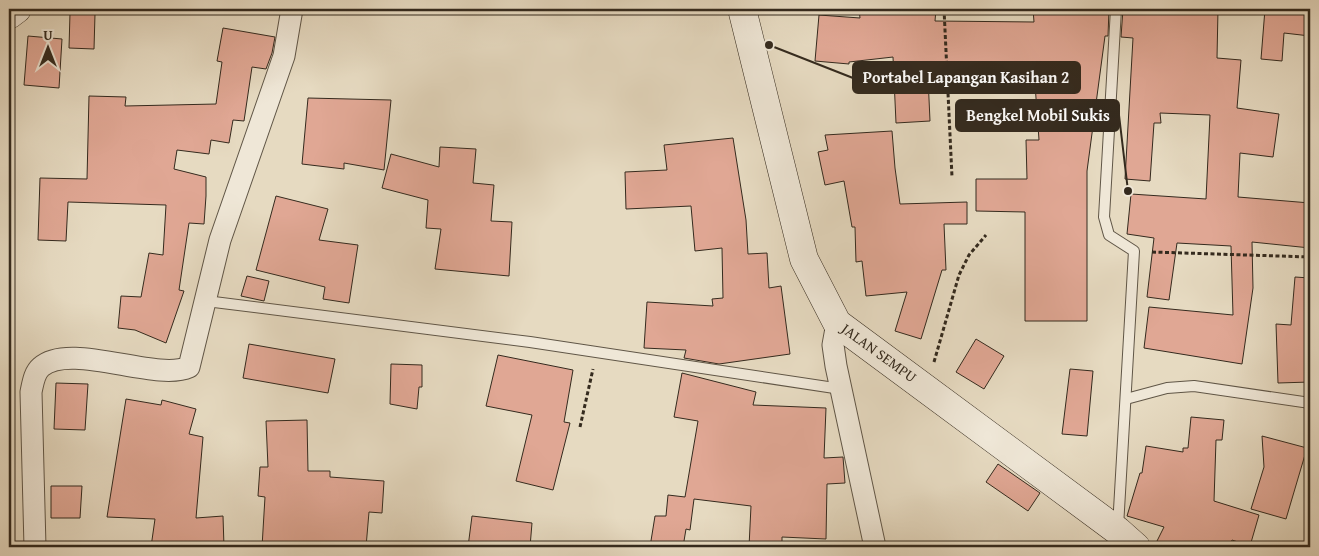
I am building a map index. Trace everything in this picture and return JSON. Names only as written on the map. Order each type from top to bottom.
[{"type":"main road","points":[[9,14],[17,9]]},
{"type":"main road","name":"JALAN SEMPU","points":[[742,9],[804,259],[837,323],[926,387],[1127,539]]},
{"type":"street","points":[[35,547],[31,392],[34,376],[40,367],[54,359],[104,360],[168,371],[182,370],[189,367],[220,240],[284,56],[292,9]]},
{"type":"street","points":[[837,323],[833,345],[875,547]]},
{"type":"lane","points":[[1116,9],[1104,216],[1109,235],[1134,251],[1126,399],[1127,539]]},
{"type":"lane","points":[[206,301],[530,342],[841,389]]},
{"type":"lane","points":[[1126,399],[1167,388],[1194,386],[1310,403]]},
{"type":"path","points":[[944,9],[952,177]]},
{"type":"path","points":[[926,387],[959,275],[969,255],[986,235]]},
{"type":"path","points":[[1134,251],[1310,257]]},
{"type":"path","points":[[580,427],[596,353]]},
{"type":"building","points":[[859,9],[936,9],[935,21],[1034,22],[1033,9],[1109,9],[1108,36],[1105,36],[1087,171],[1087,321],[1025,321],[1025,212],[976,211],[976,179],[1027,179],[1026,140],[1039,140],[1035,84],[1003,83],[1004,77],[928,77],[930,121],[896,123],[893,57],[849,62],[849,64],[815,61],[819,15],[860,18]]},
{"type":"building","points":[[1123,9],[1218,9],[1217,58],[1241,60],[1237,108],[1279,114],[1273,157],[1240,153],[1238,197],[1310,203],[1310,248],[1252,242],[1253,288],[1242,364],[1144,348],[1149,307],[1233,315],[1231,246],[1177,243],[1169,300],[1147,297],[1154,238],[1127,234],[1131,194],[1206,199],[1210,115],[1160,113],[1161,123],[1154,123],[1150,181],[1125,179],[1133,38],[1121,37]]},
{"type":"building","points":[[1265,9],[1310,9],[1310,36],[1284,33],[1282,61],[1261,59]]},
{"type":"building","points":[[70,13],[95,14],[94,49],[69,48]]},
{"type":"building","points":[[223,28],[275,37],[266,69],[252,67],[244,121],[233,120],[229,143],[211,140],[209,154],[177,150],[174,169],[206,177],[206,196],[204,224],[189,223],[179,290],[184,291],[166,343],[135,330],[118,328],[121,296],[141,297],[149,253],[163,255],[166,205],[68,202],[66,241],[38,240],[40,178],[87,179],[89,96],[126,97],[125,106],[216,104],[222,62],[217,61]]},
{"type":"building","points":[[28,36],[62,39],[59,88],[24,85]]},
{"type":"building","points":[[308,98],[391,100],[384,170],[344,163],[344,169],[302,164]]},
{"type":"building","points":[[892,131],[900,204],[967,202],[967,224],[944,224],[946,270],[942,270],[921,339],[895,331],[907,292],[866,296],[862,261],[856,262],[855,227],[852,227],[844,181],[825,185],[818,152],[828,150],[825,135]]},
{"type":"building","points":[[733,138],[746,220],[748,254],[767,253],[769,288],[781,286],[790,354],[719,364],[684,358],[686,350],[644,348],[647,302],[713,306],[712,299],[723,298],[722,248],[695,251],[691,206],[626,209],[625,172],[667,170],[664,145]]},
{"type":"building","points":[[440,147],[476,149],[473,183],[494,185],[491,221],[512,222],[509,276],[435,269],[441,229],[426,228],[428,200],[382,188],[391,154],[439,167]]},
{"type":"building","points":[[276,196],[328,209],[319,240],[358,245],[349,303],[323,299],[325,287],[256,270]]},
{"type":"building","points":[[247,276],[269,281],[264,301],[241,296]]},
{"type":"building","points":[[1295,277],[1310,278],[1310,382],[1278,383],[1276,324],[1291,325]]},
{"type":"building","points":[[976,339],[1004,356],[984,389],[956,372]]},
{"type":"building","points":[[249,344],[335,359],[328,393],[243,378]]},
{"type":"building","points":[[498,355],[573,370],[564,422],[570,423],[553,490],[516,481],[532,415],[486,406]]},
{"type":"building","points":[[391,364],[422,365],[422,387],[419,387],[417,409],[390,404]]},
{"type":"building","points":[[1070,369],[1093,371],[1087,436],[1062,434]]},
{"type":"building","points":[[682,373],[756,392],[753,405],[826,408],[824,458],[843,457],[845,483],[827,484],[826,539],[782,537],[782,547],[749,547],[751,506],[694,499],[690,530],[686,529],[683,547],[650,547],[655,516],[666,516],[668,495],[685,497],[698,421],[674,417]]},
{"type":"building","points":[[56,383],[88,384],[85,430],[54,429]]},
{"type":"building","points":[[126,399],[161,405],[162,400],[196,409],[189,434],[203,437],[196,518],[223,516],[224,547],[151,547],[155,519],[107,517]]},
{"type":"building","points":[[1191,417],[1224,420],[1222,440],[1216,440],[1214,501],[1259,515],[1250,546],[1232,540],[1229,547],[1154,547],[1164,527],[1127,516],[1140,473],[1142,473],[1146,446],[1183,452],[1183,448],[1188,448]]},
{"type":"building","points":[[307,420],[308,471],[330,471],[330,477],[384,481],[382,513],[369,512],[366,547],[262,547],[265,497],[258,496],[260,467],[268,467],[266,421]]},
{"type":"building","points":[[1262,436],[1307,448],[1286,519],[1251,509],[1264,467]]},
{"type":"building","points":[[998,464],[1040,493],[1028,511],[986,482]]},
{"type":"building","points":[[51,486],[82,486],[80,518],[51,518]]},
{"type":"building","points":[[472,516],[532,523],[530,547],[468,547]]},
{"type":"place","name":"Portabel Lapangan Kasihan 2","points":[[769,45]]},
{"type":"place","name":"Bengkel Mobil Sukis","points":[[1128,191]]}]
